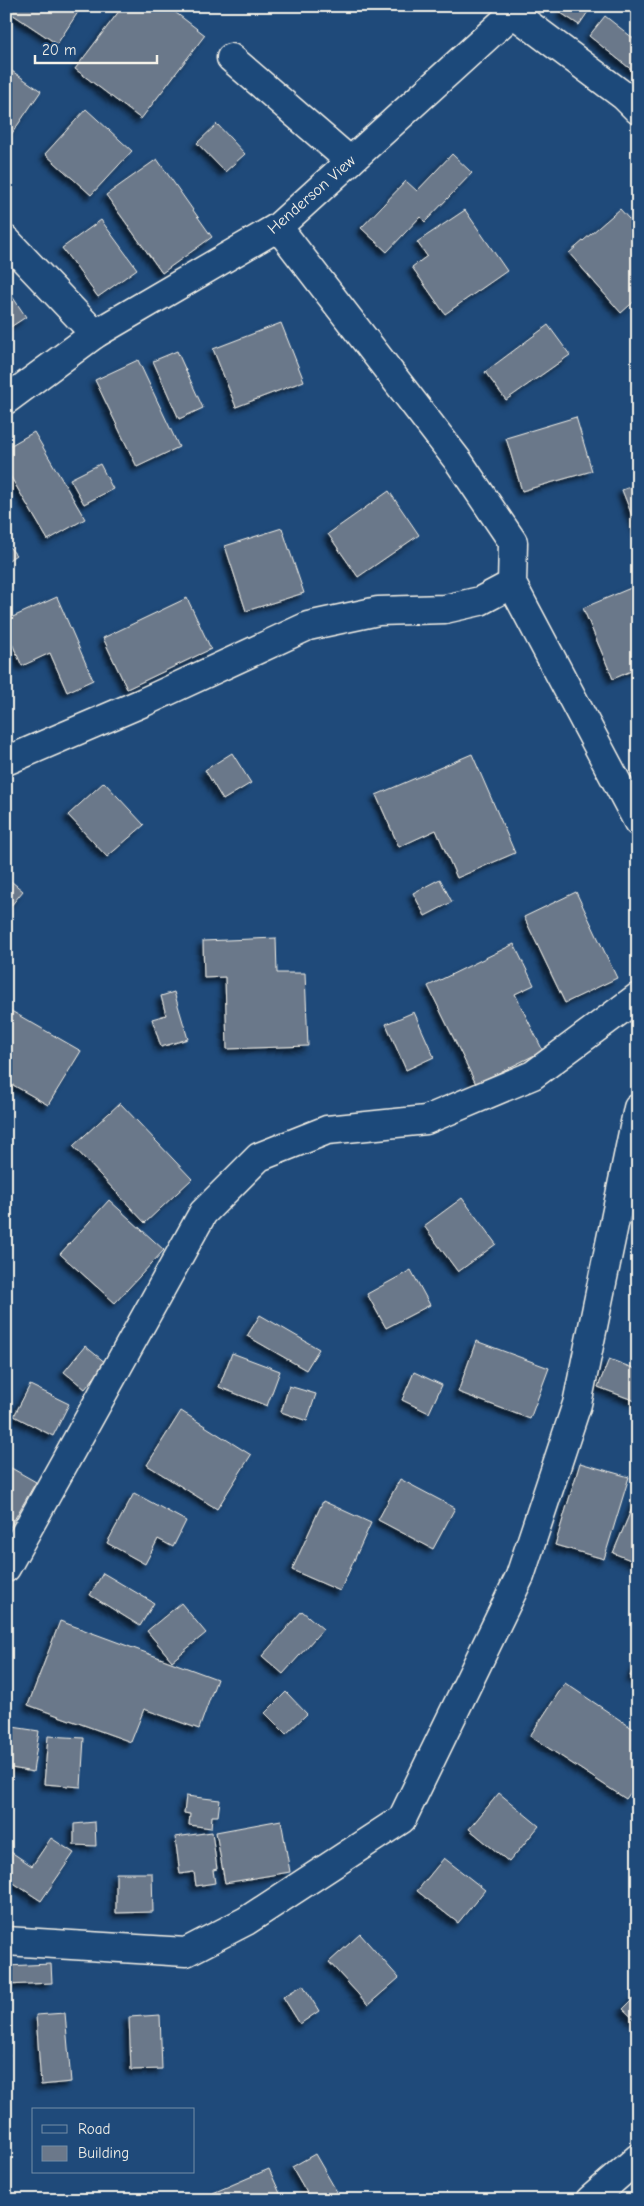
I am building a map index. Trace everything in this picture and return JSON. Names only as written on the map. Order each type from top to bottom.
[{"type":"street","points":[[514,10],[624,96],[638,110]]},
{"type":"street","name":"Henderson View","points":[[6,400],[95,334],[278,227],[514,10]]},
{"type":"street","points":[[231,58],[350,161]]},
{"type":"street","points":[[278,227],[460,462],[513,542],[512,584],[638,822]]},
{"type":"street","points":[[6,240],[95,334]]},
{"type":"street","points":[[6,761],[144,702],[308,626],[378,611],[445,609],[480,601],[512,584]]},
{"type":"street","points":[[6,1568],[203,1213],[259,1157],[326,1130],[426,1120],[524,1079],[533,1075],[638,997]]},
{"type":"street","points":[[6,1941],[186,1952],[246,1921],[402,1819],[520,1576],[535,1531],[577,1404],[638,1108]]},
{"type":"street","points":[[590,2200],[638,2158]]},
{"type":"building","points":[[6,6],[82,6],[57,44],[6,10]]},
{"type":"building","points":[[123,6],[167,6],[205,35],[141,119],[75,69]]},
{"type":"building","points":[[565,6],[592,6],[579,25],[561,13]]},
{"type":"building","points":[[605,16],[638,42],[638,75],[589,36]]},
{"type":"building","points":[[6,67],[41,91],[6,142]]},
{"type":"building","points":[[86,109],[132,151],[91,195],[45,154]]},
{"type":"building","points":[[217,124],[245,154],[225,172],[197,143]]},
{"type":"building","points":[[452,154],[472,173],[425,222],[420,217],[387,252],[361,228],[406,181],[417,191]]},
{"type":"building","points":[[157,159],[212,237],[162,273],[106,195]]},
{"type":"building","points":[[620,209],[638,229],[638,298],[621,313],[569,253]]},
{"type":"building","points":[[465,210],[507,271],[445,314],[412,267],[427,256],[417,242]]},
{"type":"building","points":[[101,220],[137,269],[98,297],[62,248]]},
{"type":"building","points":[[6,287],[26,317],[6,330]]},
{"type":"building","points":[[281,323],[304,381],[236,407],[213,349]]},
{"type":"building","points":[[548,325],[570,355],[506,400],[485,372]]},
{"type":"building","points":[[177,351],[203,408],[179,419],[153,361]]},
{"type":"building","points":[[138,360],[179,447],[137,467],[95,380]]},
{"type":"building","points":[[576,417],[592,471],[522,491],[506,438]]},
{"type":"building","points":[[34,432],[85,519],[48,540],[6,469],[6,448]]},
{"type":"building","points":[[100,464],[113,489],[84,504],[70,479]]},
{"type":"building","points":[[638,484],[638,531],[622,490]]},
{"type":"building","points":[[389,491],[419,535],[358,577],[328,534]]},
{"type":"building","points":[[282,528],[304,593],[246,611],[225,546]]},
{"type":"building","points":[[6,543],[16,555],[6,562]]},
{"type":"building","points":[[638,585],[638,668],[613,679],[583,608]]},
{"type":"building","points":[[57,597],[93,680],[67,692],[50,653],[22,666],[6,630],[6,620]]},
{"type":"building","points":[[187,598],[211,649],[127,689],[103,638]]},
{"type":"building","points":[[232,753],[251,783],[223,800],[205,770]]},
{"type":"building","points":[[472,754],[515,853],[457,878],[436,830],[399,847],[376,795]]},
{"type":"building","points":[[104,782],[144,825],[107,857],[68,815]]},
{"type":"building","points":[[6,877],[23,891],[6,912]]},
{"type":"building","points":[[440,879],[452,902],[425,916],[413,893]]},
{"type":"building","points":[[576,892],[617,978],[565,1003],[524,917]]},
{"type":"building","points":[[276,938],[277,973],[305,973],[308,1046],[227,1049],[225,977],[204,978],[203,941]]},
{"type":"building","points":[[514,944],[534,985],[515,994],[543,1051],[476,1084],[428,986]]},
{"type":"building","points":[[174,992],[188,1039],[161,1047],[152,1019],[166,1015],[161,996]]},
{"type":"building","points":[[6,1008],[81,1051],[48,1105],[6,1081]]},
{"type":"building","points":[[414,1012],[434,1057],[406,1070],[386,1024]]},
{"type":"building","points":[[120,1103],[192,1179],[145,1223],[73,1146]]},
{"type":"building","points":[[462,1198],[496,1244],[458,1272],[424,1226]]},
{"type":"building","points":[[109,1200],[164,1250],[115,1303],[60,1254]]},
{"type":"building","points":[[411,1270],[430,1305],[386,1328],[367,1294]]},
{"type":"building","points":[[260,1315],[319,1349],[306,1370],[247,1336]]},
{"type":"building","points":[[476,1341],[549,1368],[530,1419],[458,1392]]},
{"type":"building","points":[[85,1346],[106,1363],[85,1389],[64,1372]]},
{"type":"building","points":[[232,1353],[280,1371],[267,1406],[219,1387]]},
{"type":"building","points":[[609,1359],[638,1370],[638,1402],[598,1387]]},
{"type":"building","points":[[414,1372],[442,1385],[429,1413],[402,1400]]},
{"type":"building","points":[[30,1385],[69,1404],[53,1436],[14,1416]]},
{"type":"building","points":[[289,1386],[316,1394],[307,1421],[281,1412]]},
{"type":"building","points":[[181,1411],[251,1455],[217,1509],[147,1465]]},
{"type":"building","points":[[580,1463],[629,1477],[604,1559],[555,1545]]},
{"type":"building","points":[[6,1465],[36,1482],[6,1534]]},
{"type":"building","points":[[400,1479],[455,1508],[433,1549],[378,1520]]},
{"type":"building","points":[[134,1493],[186,1521],[173,1547],[158,1539],[145,1564],[107,1543]]},
{"type":"building","points":[[638,1494],[638,1563],[613,1553]]},
{"type":"building","points":[[323,1501],[371,1523],[340,1591],[292,1570]]},
{"type":"building","points":[[103,1573],[154,1603],[140,1626],[90,1595]]},
{"type":"building","points":[[181,1603],[206,1633],[172,1661],[147,1631]]},
{"type":"building","points":[[302,1611],[323,1629],[283,1674],[262,1656]]},
{"type":"building","points":[[60,1621],[217,1679],[199,1729],[144,1709],[131,1742],[28,1705]]},
{"type":"building","points":[[638,1662],[638,1680],[630,1676]]},
{"type":"building","points":[[565,1683],[638,1732],[638,1782],[626,1799],[530,1736]]},
{"type":"building","points":[[286,1692],[307,1714],[286,1734],[265,1713]]},
{"type":"building","points":[[6,1726],[39,1731],[33,1772],[6,1767]]},
{"type":"building","points":[[48,1736],[84,1738],[81,1787],[44,1784]]},
{"type":"building","points":[[499,1793],[539,1826],[509,1862],[469,1829]]},
{"type":"building","points":[[186,1796],[220,1800],[218,1816],[212,1816],[211,1828],[189,1825],[190,1814],[184,1813]]},
{"type":"building","points":[[281,1820],[290,1872],[225,1883],[216,1832]]},
{"type":"building","points":[[95,1822],[96,1846],[74,1845],[74,1824]]},
{"type":"building","points":[[212,1832],[217,1869],[213,1870],[215,1883],[196,1886],[194,1872],[180,1874],[175,1837]]},
{"type":"building","points":[[51,1838],[74,1853],[41,1901],[6,1878],[6,1860],[11,1852],[32,1866]]},
{"type":"building","points":[[444,1858],[485,1890],[458,1923],[417,1891]]},
{"type":"building","points":[[116,1873],[152,1873],[153,1912],[116,1913]]},
{"type":"building","points":[[360,1934],[399,1978],[368,2005],[329,1962]]},
{"type":"building","points":[[51,1964],[52,1983],[6,1985],[6,1966]]},
{"type":"building","points":[[303,1985],[319,2011],[300,2024],[283,1997]]},
{"type":"building","points":[[638,1994],[638,2023],[623,2009]]},
{"type":"building","points":[[65,2013],[71,2082],[41,2085],[36,2015]]},
{"type":"building","points":[[160,2015],[162,2069],[131,2070],[129,2017]]},
{"type":"building","points":[[6,2038],[9,2056],[6,2057]]},
{"type":"building","points":[[315,2154],[337,2192],[323,2200],[311,2200],[292,2167]]},
{"type":"building","points":[[269,2169],[283,2200],[216,2200],[213,2193]]}]
